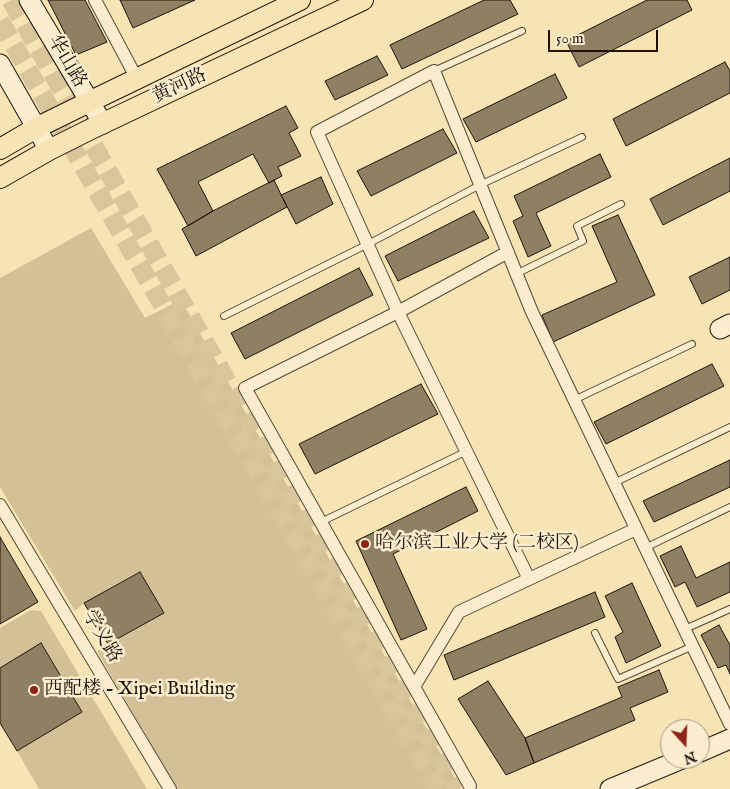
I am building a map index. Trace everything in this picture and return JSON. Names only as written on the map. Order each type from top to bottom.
[{"type":"main road","name":"华山路","points":[[29,0],[103,124]]},
{"type":"main road","name":"黄河路","points":[[0,149],[36,128],[300,0]]},
{"type":"main road","name":"黄河路","points":[[0,178],[49,150],[363,0]]},
{"type":"main road","points":[[0,64],[49,150]]},
{"type":"main road","points":[[710,748],[730,739]]},
{"type":"main road","points":[[610,789],[660,768]]},
{"type":"street","points":[[98,1],[137,79]]},
{"type":"street","points":[[529,579],[398,312],[317,132],[434,71],[532,312],[730,724]]},
{"type":"street","points":[[470,786],[245,388],[398,312],[508,252]]},
{"type":"street","name":"学义路","points":[[0,505],[170,789]]},
{"type":"street","points":[[414,687],[459,612],[636,529]]},
{"type":"lane","points":[[434,71],[522,31]]},
{"type":"lane","points":[[224,316],[368,244],[480,185],[582,137]]},
{"type":"lane","points":[[516,274],[583,241],[577,226],[621,204]]},
{"type":"lane","points":[[574,400],[692,344]]},
{"type":"lane","points":[[614,483],[730,427]]},
{"type":"lane","points":[[321,522],[467,451]]},
{"type":"lane","points":[[645,548],[730,507]]},
{"type":"lane","points":[[685,630],[730,609]]},
{"type":"lane","points":[[595,633],[618,679],[692,646]]},
{"type":"shaded area","points":[[91,228],[145,318],[181,300],[461,789],[177,789],[97,651],[164,613],[139,572],[84,603],[75,611],[0,487],[0,278]]},
{"type":"shaded area","points":[[31,610],[41,611],[147,789],[39,789],[17,751],[82,712],[41,643],[0,668],[0,628]]},
{"type":"building","points":[[48,0],[85,0],[107,42],[76,55]]},
{"type":"building","points":[[120,0],[195,0],[133,28]]},
{"type":"building","points":[[484,0],[510,0],[518,14],[402,69],[390,45]]},
{"type":"building","points":[[647,0],[687,0],[692,10],[579,67],[566,41]]},
{"type":"building","points":[[377,56],[388,75],[335,100],[325,81]]},
{"type":"building","points":[[725,62],[730,71],[730,93],[626,146],[613,119]]},
{"type":"building","points":[[555,74],[567,98],[476,142],[463,119]]},
{"type":"building","points":[[286,106],[298,128],[289,133],[301,156],[278,167],[282,176],[269,183],[253,154],[198,182],[213,211],[188,226],[157,169]]},
{"type":"building","points":[[443,129],[457,153],[371,196],[357,171]]},
{"type":"building","points":[[600,154],[611,177],[536,213],[551,246],[528,257],[513,221],[523,216],[514,196]]},
{"type":"building","points":[[730,158],[730,191],[663,225],[650,199]]},
{"type":"building","points":[[321,177],[333,204],[296,224],[281,195]]},
{"type":"building","points":[[274,180],[287,207],[196,256],[182,229]]},
{"type":"building","points":[[474,211],[489,238],[398,281],[385,256]]},
{"type":"building","points":[[618,215],[655,295],[553,342],[542,315],[617,282],[592,226]]},
{"type":"building","points":[[730,257],[730,290],[702,304],[689,277]]},
{"type":"building","points":[[359,268],[373,295],[245,359],[231,333]]},
{"type":"building","points":[[712,364],[724,386],[606,444],[594,422]]},
{"type":"building","points":[[421,384],[438,414],[315,474],[299,444]]},
{"type":"building","points":[[730,460],[730,487],[654,522],[643,501]]},
{"type":"building","points":[[466,487],[478,511],[393,554],[427,629],[401,640],[356,541]]},
{"type":"building","points":[[0,537],[38,602],[0,624]]},
{"type":"building","points":[[681,546],[696,578],[730,562],[730,592],[697,607],[685,582],[675,587],[660,556]]},
{"type":"building","points":[[140,572],[164,613],[108,644],[84,603]]},
{"type":"building","points":[[632,583],[661,646],[626,663],[615,637],[623,632],[605,596]]},
{"type":"building","points":[[595,592],[605,617],[454,680],[444,655]]},
{"type":"building","points":[[719,625],[730,645],[730,674],[726,665],[718,668],[701,635]]},
{"type":"building","name":"西配楼 - Xipei Building","points":[[41,643],[82,712],[17,751],[0,723],[0,668]]},
{"type":"building","points":[[659,670],[668,692],[630,708],[635,720],[534,763],[525,738],[622,697],[618,687]]},
{"type":"building","points":[[488,681],[525,738],[534,763],[506,775],[458,699]]},
{"type":"tunnel","points":[[11,0],[458,789]]},
{"type":"tunnel","points":[[0,21],[439,789]]},
{"type":"place","name":"哈尔滨工业大学 (二校区)","points":[[365,544]]},
{"type":"place","name":"西配楼 - Xipei Building","points":[[34,690]]}]
